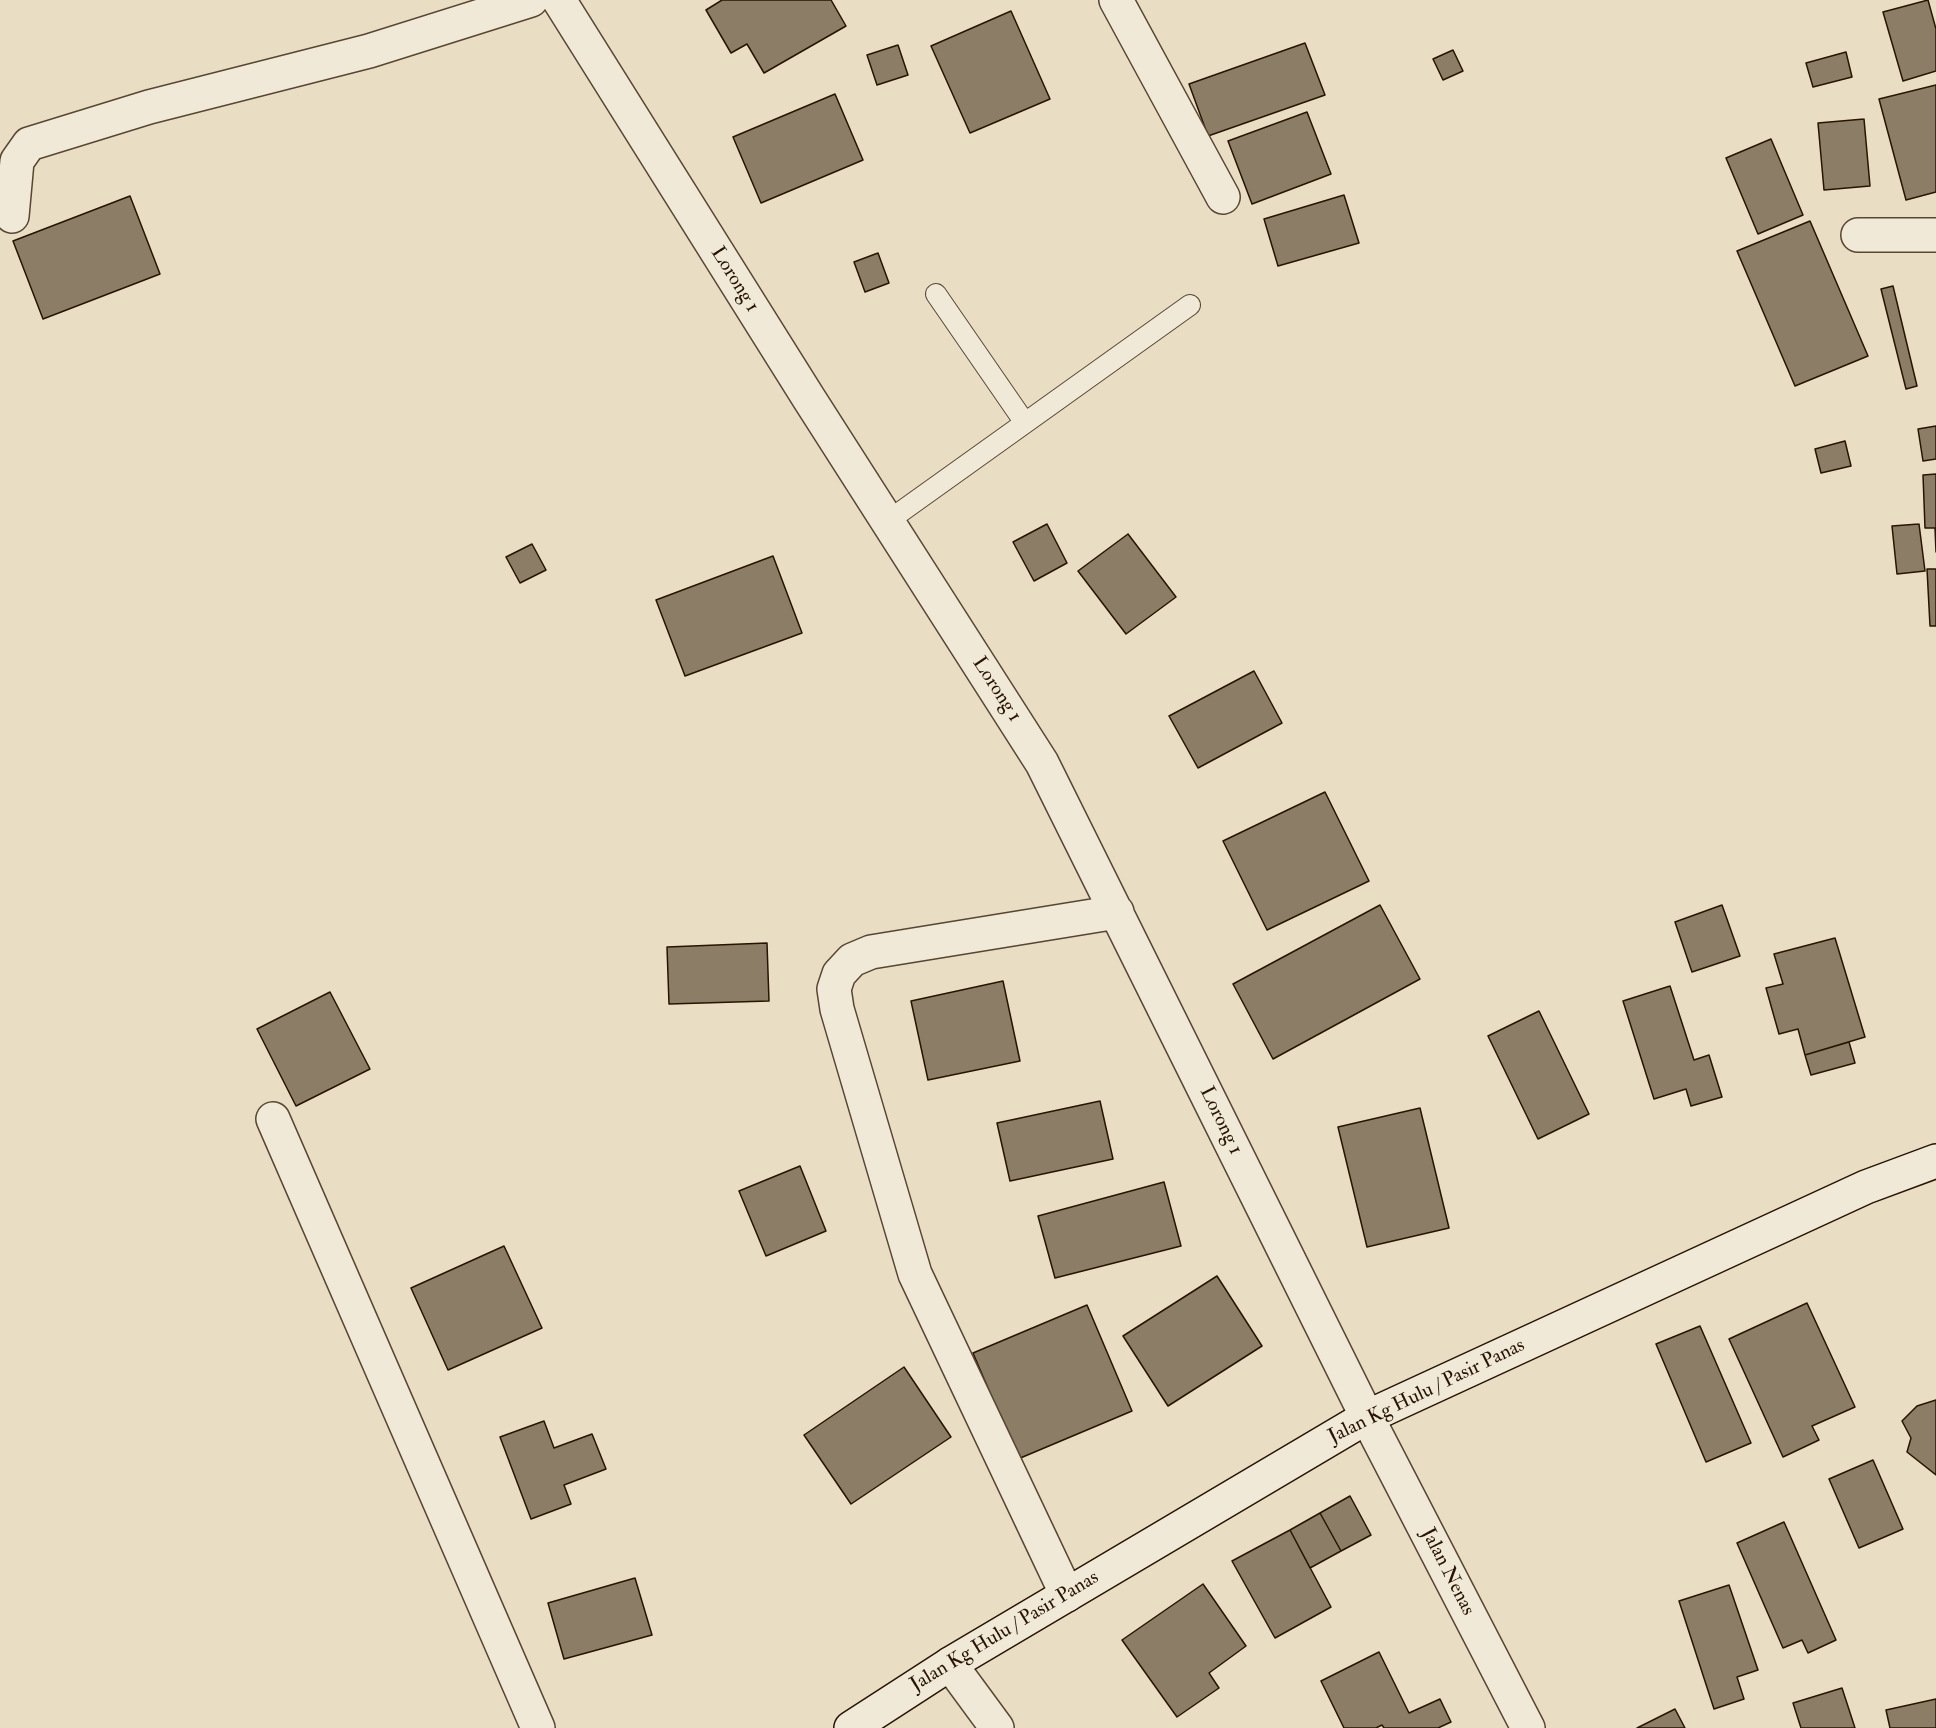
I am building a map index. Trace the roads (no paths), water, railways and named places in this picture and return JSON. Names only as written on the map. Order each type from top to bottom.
[{"type":"street","points":[[12,216],[17,161],[29,144],[149,107],[369,51],[531,0]]},
{"type":"street","name":"Lorong 1","points":[[559,0],[1042,763],[1366,1417]]},
{"type":"street","points":[[1116,0],[1222,197]]},
{"type":"street","points":[[1858,235],[1936,234]]},
{"type":"street","points":[[1066,1595],[915,1274],[840,1020],[834,989],[839,974],[852,960],[871,952],[1117,912]]},
{"type":"street","points":[[273,1119],[538,1728]]},
{"type":"street","name":"Jalan Kg Hulu / Pasir Panas","points":[[851,1728],[950,1664],[1366,1417],[1866,1187],[1936,1161]]},
{"type":"street","name":"Jalan Nenas","points":[[1366,1417],[1528,1728]]},
{"type":"street","points":[[950,1664],[996,1728]]},
{"type":"lane","points":[[936,294],[1025,423]]},
{"type":"lane","points":[[888,521],[1190,305]]}]
